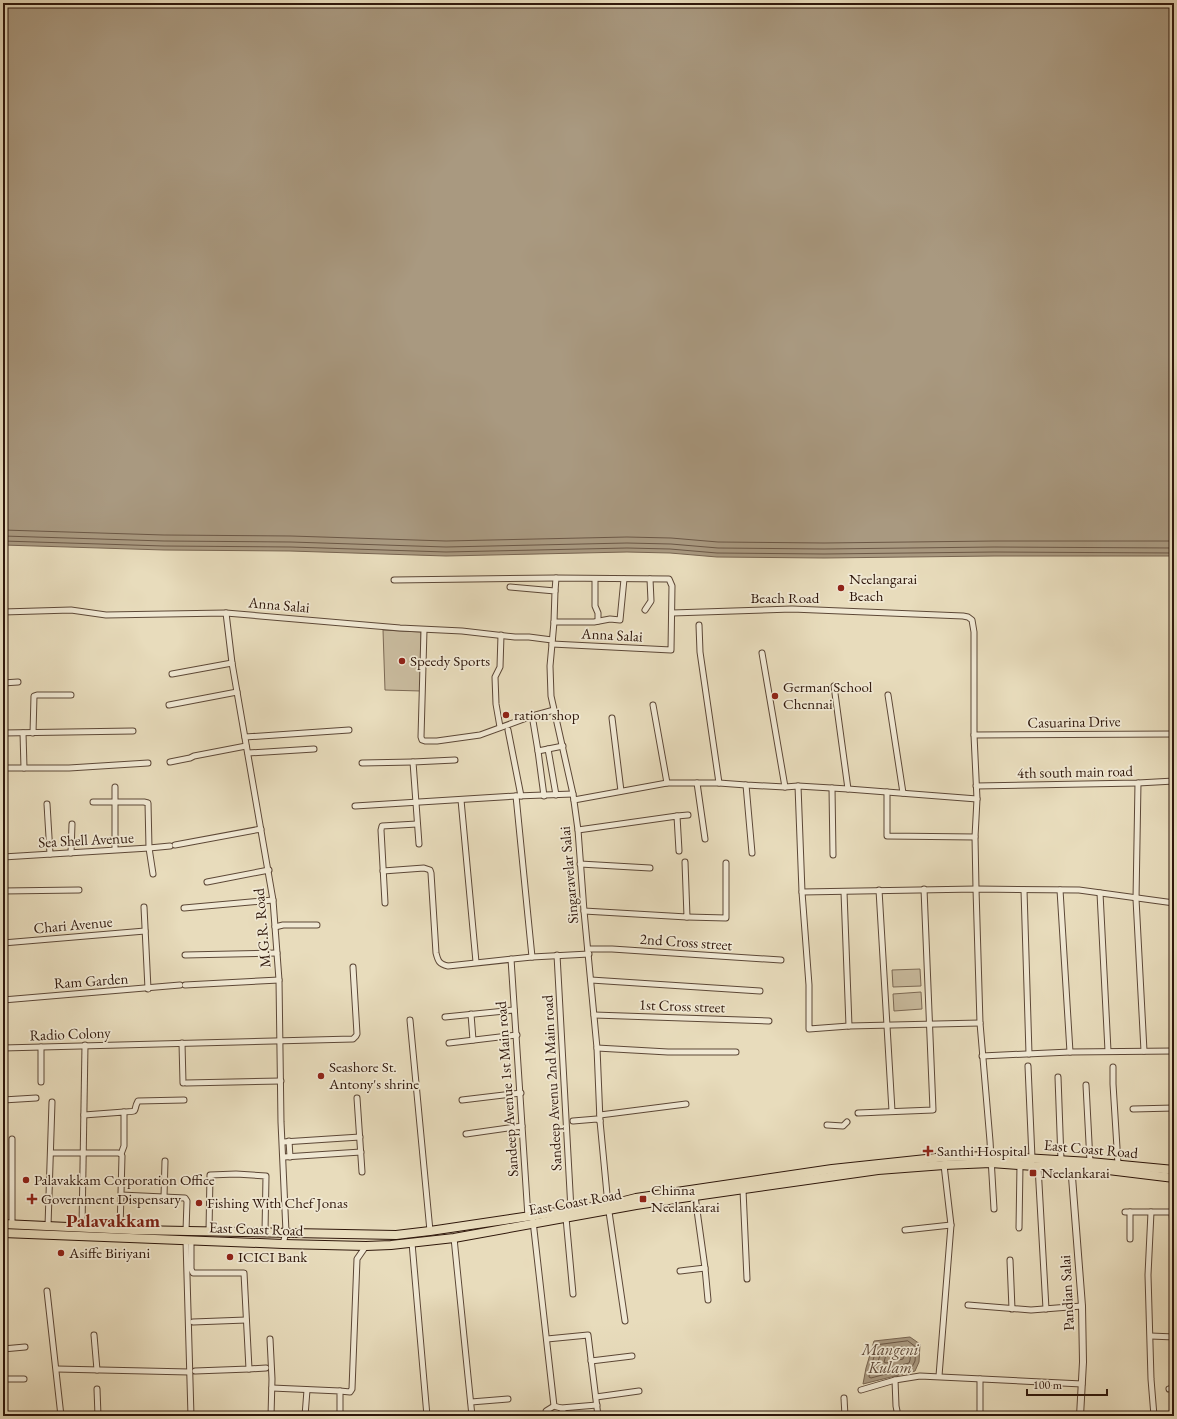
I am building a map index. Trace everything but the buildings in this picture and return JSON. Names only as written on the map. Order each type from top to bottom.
[{"type":"main road","name":"East Coast Road","points":[[3,1224],[120,1230],[396,1235],[531,1219],[566,1218],[609,1208],[636,1198],[832,1168],[938,1158],[991,1160],[1020,1165],[1038,1166],[1090,1162],[1174,1170]]},
{"type":"main road","name":"East Coast Road","points":[[3,1233],[188,1241],[366,1246],[454,1238],[571,1210],[636,1205],[878,1170],[991,1160],[1032,1158],[1061,1160],[1071,1164],[1100,1169],[1174,1178]]},
{"type":"street","points":[[394,580],[556,578],[669,579],[672,586],[672,612]]},
{"type":"street","name":"Singaravelar Salai","points":[[556,578],[550,666],[551,696],[563,746],[578,830],[597,1048],[600,1121],[609,1208],[625,1321]]},
{"type":"street","points":[[595,579],[595,606],[598,613],[598,621]]},
{"type":"street","points":[[554,622],[621,619],[624,579]]},
{"type":"street","points":[[645,610],[651,601],[650,579]]},
{"type":"street","points":[[510,587],[554,591]]},
{"type":"street","name":"Beach Road","points":[[672,612],[809,609],[968,617],[972,620],[974,629],[974,735]]},
{"type":"street","name":"Anna Salai","points":[[3,612],[72,610],[106,615],[226,613],[424,630],[462,631],[529,637],[552,642],[671,650],[672,612]]},
{"type":"street","name":"M.G.R. Road","points":[[226,613],[232,663],[273,900],[279,980],[281,1081],[286,1141],[284,1157],[286,1232],[283,1244]]},
{"type":"street","points":[[699,625],[700,652],[720,783]]},
{"type":"street","points":[[424,630],[421,718],[422,740],[438,741],[480,735],[532,716],[554,710]]},
{"type":"street","points":[[500,727],[496,704],[495,677],[500,667],[501,635]]},
{"type":"street","points":[[762,653],[785,787]]},
{"type":"street","points":[[172,674],[232,663]]},
{"type":"street","points":[[3,684],[18,682]]},
{"type":"street","points":[[834,686],[848,789]]},
{"type":"street","points":[[169,705],[237,692]]},
{"type":"street","points":[[33,733],[34,696],[37,694],[71,695]]},
{"type":"street","points":[[888,695],[903,793]]},
{"type":"street","points":[[653,705],[666,784]]},
{"type":"street","points":[[612,718],[621,792]]},
{"type":"street","points":[[532,721],[544,796]]},
{"type":"street","points":[[245,737],[349,730]]},
{"type":"street","points":[[508,730],[519,796],[532,957]]},
{"type":"street","points":[[3,733],[133,732]]},
{"type":"street","points":[[23,733],[24,768]]},
{"type":"street","name":"Casuarina Drive","points":[[974,735],[1174,734]]},
{"type":"street","points":[[974,735],[977,799],[975,837],[980,1023],[994,1209]]},
{"type":"street","points":[[170,762],[246,746]]},
{"type":"street","points":[[538,751],[563,746]]},
{"type":"street","points":[[248,753],[314,749]]},
{"type":"street","points":[[548,749],[556,795]]},
{"type":"street","points":[[362,763],[455,760]]},
{"type":"street","points":[[413,762],[419,844]]},
{"type":"street","points":[[3,768],[84,767],[148,763]]},
{"type":"street","name":"4th south main road","points":[[976,786],[1174,781]]},
{"type":"street","points":[[697,783],[705,839]]},
{"type":"street","points":[[355,806],[519,796],[556,795],[573,797],[621,792],[666,784],[697,783],[785,787],[798,786],[977,799]]},
{"type":"street","points":[[1138,783],[1136,899],[1144,1051]]},
{"type":"street","points":[[746,785],[752,853]]},
{"type":"street","points":[[798,786],[802,892],[809,985],[809,1029],[849,1026],[980,1023]]},
{"type":"street","points":[[115,787],[115,850]]},
{"type":"street","points":[[832,788],[833,855]]},
{"type":"street","points":[[887,792],[887,836],[975,837]]},
{"type":"street","points":[[461,800],[476,962]]},
{"type":"street","points":[[93,802],[115,802]]},
{"type":"street","name":"Sea Shell Avenue","points":[[3,856],[149,848],[148,803],[115,802]]},
{"type":"street","points":[[47,804],[50,854]]},
{"type":"street","points":[[578,830],[688,815]]},
{"type":"street","points":[[677,816],[679,851]]},
{"type":"street","points":[[71,853],[72,824]]},
{"type":"street","points":[[385,903],[382,826],[417,824]]},
{"type":"street","points":[[153,874],[149,848],[172,846],[261,829]]},
{"type":"street","points":[[685,862],[687,917]]},
{"type":"street","points":[[584,911],[726,918],[726,863]]},
{"type":"street","points":[[580,864],[650,868]]},
{"type":"street","name":"2nd Cross street","points":[[383,871],[424,868],[430,870],[436,953],[439,962],[442,965],[448,966],[612,949],[781,960]]},
{"type":"street","points":[[207,882],[268,870]]},
{"type":"street","points":[[802,892],[924,889],[1079,890],[1174,903]]},
{"type":"street","points":[[858,1113],[934,1110],[924,889]]},
{"type":"street","points":[[3,891],[79,890]]},
{"type":"street","points":[[879,890],[892,1111]]},
{"type":"street","points":[[1024,890],[1029,1054]]},
{"type":"street","points":[[1060,890],[1070,1052]]},
{"type":"street","points":[[844,892],[849,1026]]},
{"type":"street","points":[[1100,894],[1108,1051]]},
{"type":"street","points":[[184,908],[273,900]]},
{"type":"street","points":[[144,907],[148,989]]},
{"type":"street","points":[[275,927],[283,925],[317,925]]},
{"type":"street","name":"Chari Avenue","points":[[3,943],[145,931]]},
{"type":"street","points":[[185,955],[277,953]]},
{"type":"street","name":"Sandeep Avenu 2nd Main road","points":[[557,955],[571,1210]]},
{"type":"street","name":"Sandeep Avenue 1st Main road","points":[[512,959],[522,1126],[531,1219],[547,1339],[554,1406]]},
{"type":"street","name":"Radio Colony","points":[[3,1048],[355,1038],[357,1034],[353,967]]},
{"type":"street","name":"Ram Garden","points":[[3,1000],[182,985],[279,980]]},
{"type":"street","points":[[591,980],[760,991]]},
{"type":"street","points":[[445,1017],[514,1010]]},
{"type":"street","points":[[471,1014],[473,1040]]},
{"type":"street","name":"1st Cross street","points":[[594,1015],[769,1021]]},
{"type":"street","points":[[410,1020],[430,1231]]},
{"type":"street","points":[[450,1043],[516,1035]]},
{"type":"street","points":[[182,1043],[185,1083],[281,1081]]},
{"type":"street","points":[[82,1227],[85,1045]]},
{"type":"street","points":[[41,1047],[41,1082]]},
{"type":"street","points":[[597,1048],[668,1052],[736,1052]]},
{"type":"street","points":[[982,1056],[1108,1051],[1174,1051]]},
{"type":"street","points":[[1028,1066],[1032,1158]]},
{"type":"street","points":[[1114,1067],[1113,1084],[1118,1164]]},
{"type":"street","points":[[1058,1078],[1061,1160]]},
{"type":"street","points":[[1086,1085],[1090,1162]]},
{"type":"street","points":[[462,1100],[521,1093]]},
{"type":"street","points":[[3,1100],[36,1098]]},
{"type":"street","points":[[357,1098],[362,1172]]},
{"type":"street","points":[[84,1115],[134,1111],[136,1110],[138,1101],[184,1100]]},
{"type":"street","points":[[48,1226],[52,1102]]},
{"type":"street","points":[[600,1115],[686,1104]]},
{"type":"street","points":[[1133,1109],[1174,1108]]},
{"type":"street","points":[[120,1230],[121,1154],[124,1146],[124,1112]]},
{"type":"street","points":[[573,1122],[598,1119],[600,1121]]},
{"type":"street","points":[[827,1125],[844,1126],[847,1122]]},
{"type":"street","points":[[466,1134],[522,1126]]},
{"type":"street","points":[[290,1157],[286,1141],[360,1137]]},
{"type":"street","points":[[12,1139],[12,1225]]},
{"type":"street","points":[[51,1153],[118,1152],[121,1154]]},
{"type":"street","points":[[284,1157],[360,1152]]},
{"type":"street","points":[[164,1197],[165,1161]]},
{"type":"street","name":"Pandian Salai","points":[[1071,1164],[1082,1306],[1083,1362],[1080,1416]]},
{"type":"street","points":[[939,1376],[951,1225],[944,1165]]},
{"type":"street","points":[[1019,1228],[1020,1165]]},
{"type":"street","points":[[1038,1166],[1046,1310]]},
{"type":"street","points":[[209,1231],[210,1175],[236,1174],[266,1176],[265,1232]]},
{"type":"street","points":[[743,1190],[747,1279]]},
{"type":"street","points":[[121,1195],[186,1199],[186,1231]]},
{"type":"street","points":[[695,1196],[708,1300]]},
{"type":"street","points":[[1130,1239],[1127,1212],[1173,1212],[1174,1246]]},
{"type":"street","points":[[1152,1212],[1148,1275],[1151,1336],[1151,1379],[1154,1416]]},
{"type":"street","points":[[566,1218],[572,1294]]},
{"type":"street","points":[[905,1230],[951,1225]]},
{"type":"street","points":[[454,1238],[472,1416]]},
{"type":"street","points":[[188,1241],[191,1269],[193,1272],[244,1273],[249,1369]]},
{"type":"street","points":[[188,1241],[192,1371],[191,1416]]},
{"type":"street","points":[[412,1243],[427,1416]]},
{"type":"street","points":[[272,1388],[350,1392],[352,1388],[357,1259],[366,1246]]},
{"type":"street","points":[[1010,1260],[1012,1309]]},
{"type":"street","points":[[680,1271],[705,1268]]},
{"type":"street","points":[[48,1292],[61,1416]]},
{"type":"street","points":[[968,1306],[1046,1310],[1082,1306]]},
{"type":"street","points":[[193,1322],[246,1320]]},
{"type":"street","points":[[94,1335],[97,1370]]},
{"type":"street","points":[[547,1339],[588,1335],[598,1416]]},
{"type":"street","points":[[1151,1336],[1174,1337]]},
{"type":"street","points":[[270,1339],[272,1388],[271,1416]]},
{"type":"street","points":[[3,1349],[25,1347]]},
{"type":"street","points":[[591,1361],[632,1356]]},
{"type":"street","points":[[56,1369],[192,1371],[266,1368]]},
{"type":"street","points":[[862,1390],[913,1376],[939,1376],[1082,1384]]},
{"type":"street","points":[[3,1379],[24,1379]]},
{"type":"street","points":[[980,1379],[980,1416]]},
{"type":"street","points":[[895,1380],[898,1416]]},
{"type":"street","points":[[97,1389],[98,1416]]},
{"type":"street","points":[[305,1416],[307,1390]]},
{"type":"street","points":[[340,1391],[340,1416]]},
{"type":"street","points":[[596,1397],[639,1391]]},
{"type":"street","points":[[844,1398],[845,1416]]},
{"type":"street","points":[[471,1402],[508,1399]]},
{"type":"street","points":[[546,1416],[546,1411],[554,1406],[561,1408],[597,1405]]},
{"type":"street","points":[[561,1408],[566,1416]]},
{"type":"shaded area","name":"Speedy Sports","points":[[383,630],[421,632],[421,691],[385,690]]},
{"type":"shaded area","points":[[920,969],[921,986],[893,987],[892,970]]},
{"type":"shaded area","points":[[921,992],[922,1009],[894,1011],[893,994]]},
{"type":"water","points":[[3,3],[1174,3],[1174,556],[824,558],[717,557],[670,553],[627,552],[446,556],[3,545]]},
{"type":"water","name":"Mangeni Kulam","points":[[910,1337],[920,1344],[919,1362],[915,1371],[863,1384],[874,1341]]},
{"type":"place","name":"Neelangarai Beach","points":[[841,588]]},
{"type":"place","name":"Speedy Sports","points":[[402,661]]},
{"type":"place","name":"German School Chennai","points":[[775,696]]},
{"type":"place","name":"ration shop","points":[[506,715]]},
{"type":"place","name":"Seashore St. Antony's shrine","points":[[321,1076]]},
{"type":"place","name":"Santhi Hospital","points":[[928,1151]]},
{"type":"place","name":"Neelankarai","points":[[1033,1173]]},
{"type":"place","name":"Palavakkam Corporation Office","points":[[26,1180]]},
{"type":"place","name":"Government Dispensary","points":[[32,1199]]},
{"type":"place","name":"Chinna Neelankarai","points":[[643,1199]]},
{"type":"place","name":"Fishing With Chef Jonas","points":[[199,1203]]},
{"type":"place","name":"Asiffe Biriyani","points":[[61,1253]]},
{"type":"place","name":"ICICI Bank","points":[[230,1257]]},
{"type":"district","name":"Palavakkam","points":[[113,1220]]}]
